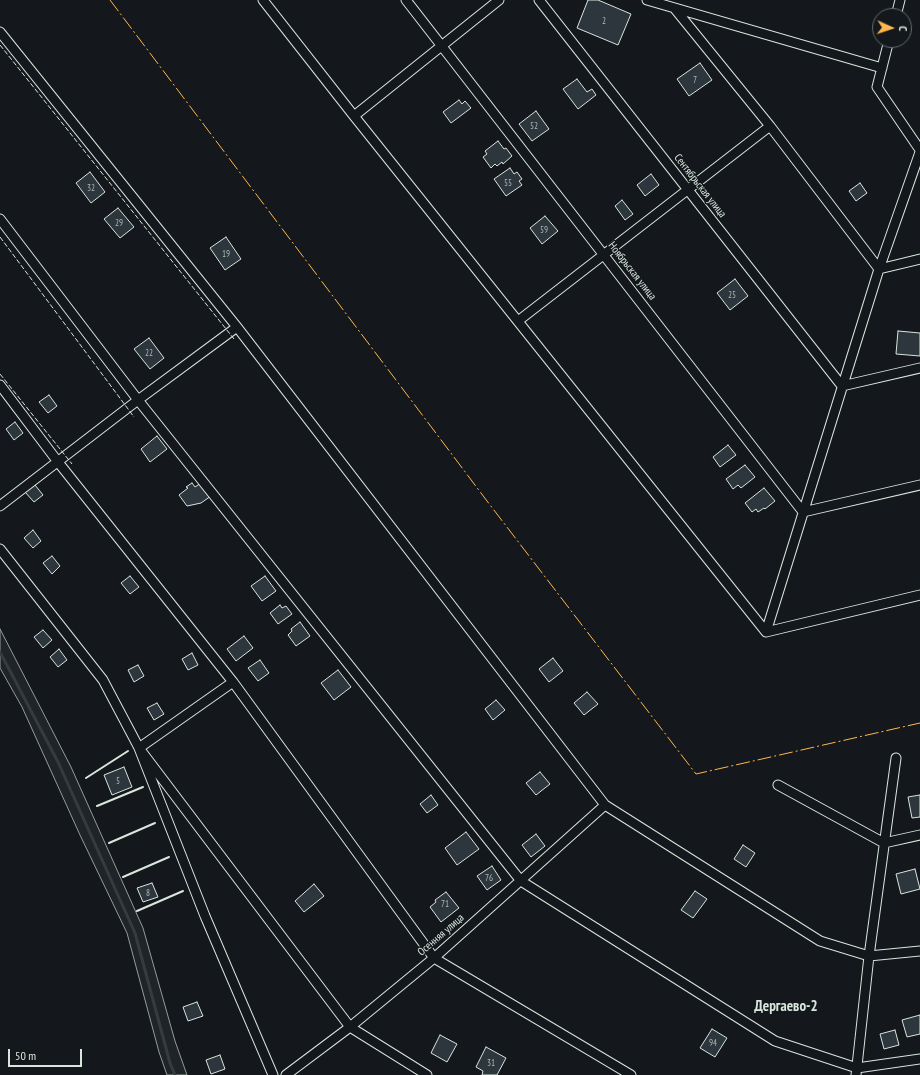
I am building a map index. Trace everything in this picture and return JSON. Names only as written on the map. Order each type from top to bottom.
[{"type":"street","points":[[263,0],[766,632]]},
{"type":"street","name":"Ноябрьская улица","points":[[406,0],[803,512]]},
{"type":"street","points":[[354,116],[499,0]]},
{"type":"street","name":"Сентябрьская улица","points":[[539,0],[842,386]]},
{"type":"street","points":[[647,0],[882,68]]},
{"type":"street","points":[[675,9],[770,126],[879,269]]},
{"type":"street","points":[[0,32],[237,327],[605,806],[820,941],[869,956],[920,951]]},
{"type":"street","points":[[766,632],[879,269],[920,151],[877,87],[887,48]]},
{"type":"street","points":[[518,321],[770,126]]},
{"type":"street","points":[[0,219],[138,400],[521,881],[776,1041],[857,1071],[920,1059]]},
{"type":"street","points":[[879,269],[920,259]]},
{"type":"street","points":[[0,506],[138,400],[237,327]]},
{"type":"street","points":[[842,386],[920,368]]},
{"type":"street","points":[[0,385],[58,462],[232,682],[434,958],[631,1075]]},
{"type":"street","points":[[803,512],[920,485]]},
{"type":"street","points":[[0,549],[103,680],[139,748],[205,916],[273,1075]]},
{"type":"street","points":[[766,632],[920,595]]},
{"type":"street","points":[[139,748],[232,682]]},
{"type":"street","points":[[139,748],[350,1027],[427,1075]]},
{"type":"street","points":[[857,1071],[869,956],[896,758]]},
{"type":"street","points":[[778,785],[884,843],[920,835]]},
{"type":"street","name":"Осенняя улица","points":[[286,1075],[350,1027],[434,958],[605,806]]},
{"type":"shaded area","points":[[0,629],[71,767],[143,928],[175,1041],[187,1075],[167,1075],[159,1052],[127,933],[80,835],[22,707],[0,668]]},
{"type":"building","points":[[588,0],[598,0],[631,14],[618,45],[577,28]]},
{"type":"building","points":[[700,63],[712,80],[689,96],[677,79]]},
{"type":"building","points":[[577,79],[587,92],[592,89],[596,95],[578,109],[563,89]]},
{"type":"building","points":[[459,100],[462,104],[465,101],[471,108],[451,123],[443,112]]},
{"type":"building","points":[[536,111],[549,129],[532,141],[519,124]]},
{"type":"building","points":[[498,141],[512,156],[503,164],[502,162],[497,166],[495,164],[491,168],[483,157],[487,154],[485,151]]},
{"type":"building","points":[[510,168],[514,174],[517,172],[522,179],[519,181],[522,185],[506,196],[494,179]]},
{"type":"building","points":[[90,172],[105,192],[91,203],[76,183]]},
{"type":"building","points":[[651,174],[659,185],[645,196],[637,185]]},
{"type":"building","points":[[860,183],[867,193],[856,201],[849,191]]},
{"type":"building","points":[[622,200],[633,214],[625,220],[615,206]]},
{"type":"building","points":[[118,208],[134,227],[120,238],[104,219]]},
{"type":"building","points":[[545,216],[558,231],[542,244],[530,228]]},
{"type":"building","points":[[226,237],[241,259],[225,270],[210,248]]},
{"type":"building","points":[[735,279],[748,296],[730,310],[717,293]]},
{"type":"building","points":[[898,331],[920,333],[920,356],[896,354]]},
{"type":"building","points":[[149,338],[164,358],[150,369],[134,349]]},
{"type":"building","points":[[49,395],[57,406],[48,413],[39,402]]},
{"type":"building","points":[[15,422],[23,433],[14,440],[6,429]]},
{"type":"building","points":[[157,436],[167,449],[150,462],[141,449]]},
{"type":"building","points":[[728,445],[736,455],[720,467],[713,457]]},
{"type":"building","points":[[745,465],[755,477],[741,488],[738,485],[733,489],[726,479]]},
{"type":"building","points":[[192,483],[195,487],[201,483],[211,496],[201,503],[187,506],[179,495]]},
{"type":"building","points":[[35,485],[43,495],[34,502],[25,492]]},
{"type":"building","points":[[764,488],[775,501],[765,509],[764,508],[758,512],[756,509],[752,512],[745,503]]},
{"type":"building","points":[[33,530],[41,541],[33,548],[24,538]]},
{"type":"building","points":[[52,556],[60,566],[52,574],[43,563]]},
{"type":"building","points":[[130,576],[139,587],[130,594],[121,583]]},
{"type":"building","points":[[265,576],[276,591],[262,601],[251,586]]},
{"type":"building","points":[[280,605],[282,608],[286,606],[292,614],[278,624],[270,613]]},
{"type":"building","points":[[300,622],[310,636],[296,646],[288,635],[292,631],[291,629]]},
{"type":"building","points":[[43,630],[52,640],[43,648],[34,637]]},
{"type":"building","points":[[244,636],[253,648],[236,661],[227,649]]},
{"type":"building","points":[[59,649],[67,660],[58,667],[50,657]]},
{"type":"building","points":[[192,653],[198,665],[188,670],[182,659]]},
{"type":"building","points":[[553,658],[563,671],[549,682],[539,669]]},
{"type":"building","points":[[260,660],[269,673],[258,681],[248,668]]},
{"type":"building","points":[[138,665],[144,676],[134,682],[128,670]]},
{"type":"building","points":[[338,670],[351,687],[334,700],[321,683]]},
{"type":"building","points":[[587,692],[598,704],[584,715],[574,703]]},
{"type":"building","points":[[496,700],[505,710],[493,720],[485,709]]},
{"type":"building","points":[[157,703],[164,714],[154,720],[147,708]]},
{"type":"building","points":[[124,767],[132,787],[112,795],[104,775]]},
{"type":"building","points":[[540,772],[550,784],[536,795],[526,783]]},
{"type":"building","points":[[431,795],[438,805],[427,813],[420,804]]},
{"type":"building","points":[[920,795],[920,817],[912,818],[908,797]]},
{"type":"building","points":[[466,832],[479,849],[457,865],[445,848]]},
{"type":"building","points":[[536,834],[545,846],[531,857],[522,845]]},
{"type":"building","points":[[743,845],[755,853],[746,867],[734,859]]},
{"type":"building","points":[[492,866],[501,880],[487,890],[477,876]]},
{"type":"building","points":[[915,869],[920,889],[901,894],[896,874]]},
{"type":"building","points":[[152,883],[158,897],[143,902],[137,888]]},
{"type":"building","points":[[314,884],[324,896],[304,912],[295,901]]},
{"type":"building","points":[[695,891],[707,899],[693,918],[681,910]]},
{"type":"building","points":[[446,892],[459,908],[441,922],[430,907],[436,902],[435,900]]},
{"type":"building","points":[[197,1002],[203,1016],[188,1021],[183,1007]]},
{"type":"building","points":[[920,1015],[920,1034],[907,1037],[902,1020]]},
{"type":"building","points":[[712,1029],[727,1038],[715,1057],[700,1048]]},
{"type":"building","points":[[895,1030],[899,1045],[884,1049],[880,1034]]},
{"type":"building","points":[[440,1035],[457,1044],[447,1062],[431,1053]]},
{"type":"building","points":[[486,1047],[506,1058],[497,1075],[482,1075],[483,1071],[476,1067]]},
{"type":"building","points":[[220,1055],[225,1069],[211,1074],[206,1060]]},
{"type":"waterway","points":[[0,652],[58,762],[135,933],[170,1063],[175,1075]]},
{"type":"fence","points":[[0,45],[234,339]]},
{"type":"fence","points":[[0,237],[134,417]]},
{"type":"fence","points":[[0,374],[72,464]]},
{"type":"wall","points":[[86,778],[128,751]]},
{"type":"wall","points":[[97,806],[143,787]]},
{"type":"wall","points":[[109,843],[155,823]]},
{"type":"wall","points":[[123,877],[169,857]]},
{"type":"wall","points":[[137,911],[183,891]]},
{"type":"power","points":[[110,0],[487,501],[696,774],[920,723]]},
{"type":"district","name":"Дергаево-2","points":[[786,1007]]}]
